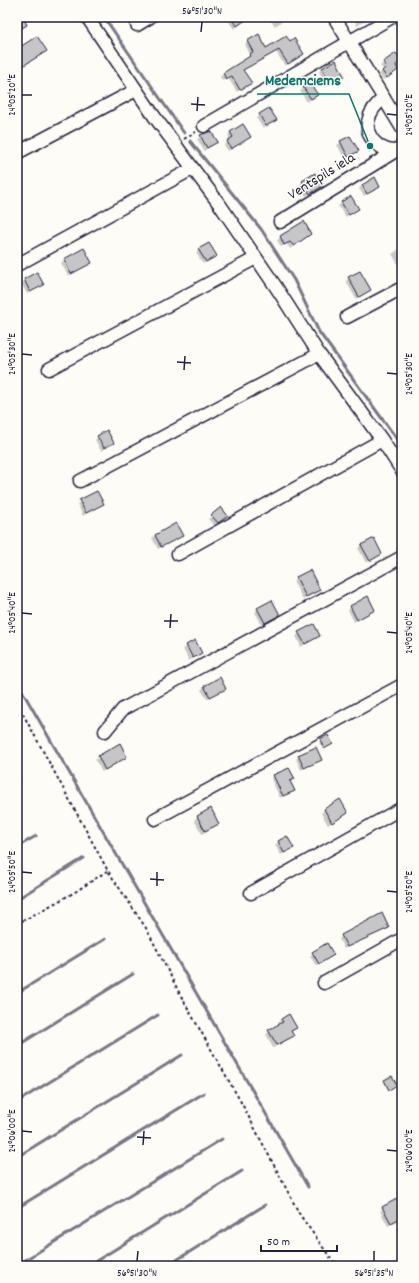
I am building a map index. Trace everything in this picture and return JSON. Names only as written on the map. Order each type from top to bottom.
[{"type":"street","points":[[87,17],[136,90],[256,258],[319,354],[382,440],[402,471]]},
{"type":"street","points":[[137,25],[150,17]]},
{"type":"street","points":[[334,17],[402,128]]},
{"type":"street","points":[[204,126],[392,17]]},
{"type":"street","points":[[17,152],[136,90]]},
{"type":"street","points":[[384,98],[376,104],[369,116],[367,130],[370,137],[384,149],[398,149]]},
{"type":"street","name":"Ventspils iela","points":[[280,222],[398,149]]},
{"type":"street","points":[[17,265],[192,169]]},
{"type":"street","points":[[49,369],[256,258]]},
{"type":"street","points":[[347,317],[402,288]]},
{"type":"street","points":[[80,481],[319,354]]},
{"type":"street","points":[[178,554],[382,440]]},
{"type":"street","points":[[105,731],[123,708],[402,558]]},
{"type":"street","points":[[155,819],[402,685]]},
{"type":"street","points":[[251,893],[402,808]]},
{"type":"street","points":[[324,983],[402,939]]},
{"type":"path","points":[[175,145],[204,126]]},
{"type":"path","points":[[17,703],[108,871],[146,928],[182,998],[242,1104],[300,1215],[332,1260],[340,1266]]},
{"type":"path","points":[[17,924],[75,892],[108,871]]},
{"type":"building","points":[[17,17],[23,17],[27,25],[17,31]]},
{"type":"building","points":[[230,17],[250,17],[237,26]]},
{"type":"building","points":[[259,34],[266,48],[286,36],[290,41],[294,38],[304,54],[288,64],[279,50],[243,70],[252,83],[240,90],[232,76],[226,79],[223,73],[250,56],[249,54],[253,52],[247,41]]},
{"type":"building","points":[[37,36],[47,51],[21,67],[17,60],[17,49]]},
{"type":"building","points":[[396,53],[402,61],[396,65],[398,70],[387,78],[382,71],[386,67],[383,62]]},
{"type":"building","points":[[336,60],[344,76],[330,84],[322,68]]},
{"type":"building","points":[[310,83],[318,95],[311,99],[303,87]]},
{"type":"building","points":[[269,108],[277,120],[266,126],[259,114]]},
{"type":"building","points":[[243,124],[251,137],[231,149],[227,141],[233,137],[230,132]]},
{"type":"building","points":[[211,131],[218,142],[207,148],[200,135]]},
{"type":"building","points":[[350,136],[359,151],[348,157],[340,141]]},
{"type":"building","points":[[315,173],[323,186],[310,194],[302,181]]},
{"type":"building","points":[[375,177],[380,187],[367,194],[362,185]]},
{"type":"building","points":[[351,196],[359,209],[349,215],[341,202]]},
{"type":"building","points":[[304,221],[311,234],[294,246],[290,242],[284,245],[280,236]]},
{"type":"building","points":[[209,243],[217,256],[206,262],[198,249]]},
{"type":"building","points":[[84,248],[92,263],[71,274],[64,259]]},
{"type":"building","points":[[360,271],[371,290],[359,297],[348,277]]},
{"type":"building","points":[[37,272],[44,285],[30,292],[24,279]]},
{"type":"building","points":[[107,430],[114,443],[104,448],[97,436]]},
{"type":"building","points":[[97,491],[104,504],[86,513],[79,500]]},
{"type":"building","points":[[221,507],[228,516],[218,523],[211,515]]},
{"type":"building","points":[[176,523],[183,536],[161,547],[155,535]]},
{"type":"building","points":[[374,538],[382,554],[370,561],[361,545]]},
{"type":"building","points":[[310,570],[320,590],[306,597],[296,577]]},
{"type":"building","points":[[368,596],[375,610],[357,620],[350,606]]},
{"type":"building","points":[[272,600],[280,615],[265,623],[257,608]]},
{"type":"building","points":[[314,624],[320,636],[305,644],[298,632]]},
{"type":"building","points":[[195,640],[202,653],[193,658],[186,645]]},
{"type":"building","points":[[220,677],[226,689],[210,697],[204,686]]},
{"type":"building","points":[[328,735],[333,744],[324,749],[320,739]]},
{"type":"building","points":[[120,743],[127,757],[105,770],[98,756]]},
{"type":"building","points":[[316,747],[322,760],[304,768],[298,755]]},
{"type":"building","points":[[289,768],[295,779],[290,781],[295,791],[283,796],[273,775]]},
{"type":"building","points":[[340,799],[348,813],[332,823],[324,809]]},
{"type":"building","points":[[211,808],[219,824],[205,831],[197,816]]},
{"type":"building","points":[[287,836],[294,848],[284,853],[278,841]]},
{"type":"building","points":[[382,913],[389,928],[347,947],[341,935]]},
{"type":"building","points":[[327,943],[334,955],[319,964],[312,952]]},
{"type":"building","points":[[289,1014],[297,1028],[291,1031],[294,1036],[277,1045],[268,1030],[283,1022],[281,1019]]},
{"type":"building","points":[[392,1076],[397,1085],[389,1090],[384,1080]]},
{"type":"building","points":[[402,1196],[402,1217],[391,1223],[382,1207]]},
{"type":"waterway","points":[[104,17],[184,133]]},
{"type":"waterway","points":[[190,141],[261,229],[294,280],[319,332],[402,446]]},
{"type":"waterway","points":[[17,682],[308,1187]]},
{"type":"waterway","points":[[17,847],[36,836]]},
{"type":"waterway","points":[[17,899],[84,858]]},
{"type":"waterway","points":[[17,993],[105,939]]},
{"type":"waterway","points":[[17,1046],[133,974]]},
{"type":"waterway","points":[[17,1102],[158,1015]]},
{"type":"waterway","points":[[17,1157],[182,1055]]},
{"type":"waterway","points":[[17,1208],[204,1093]]},
{"type":"waterway","points":[[17,1265],[222,1139]]},
{"type":"waterway","points":[[88,1266],[242,1171]]},
{"type":"waterway","points":[[167,1266],[265,1205]]},
{"type":"place","name":"Medemciems","points":[[370,146]]}]
